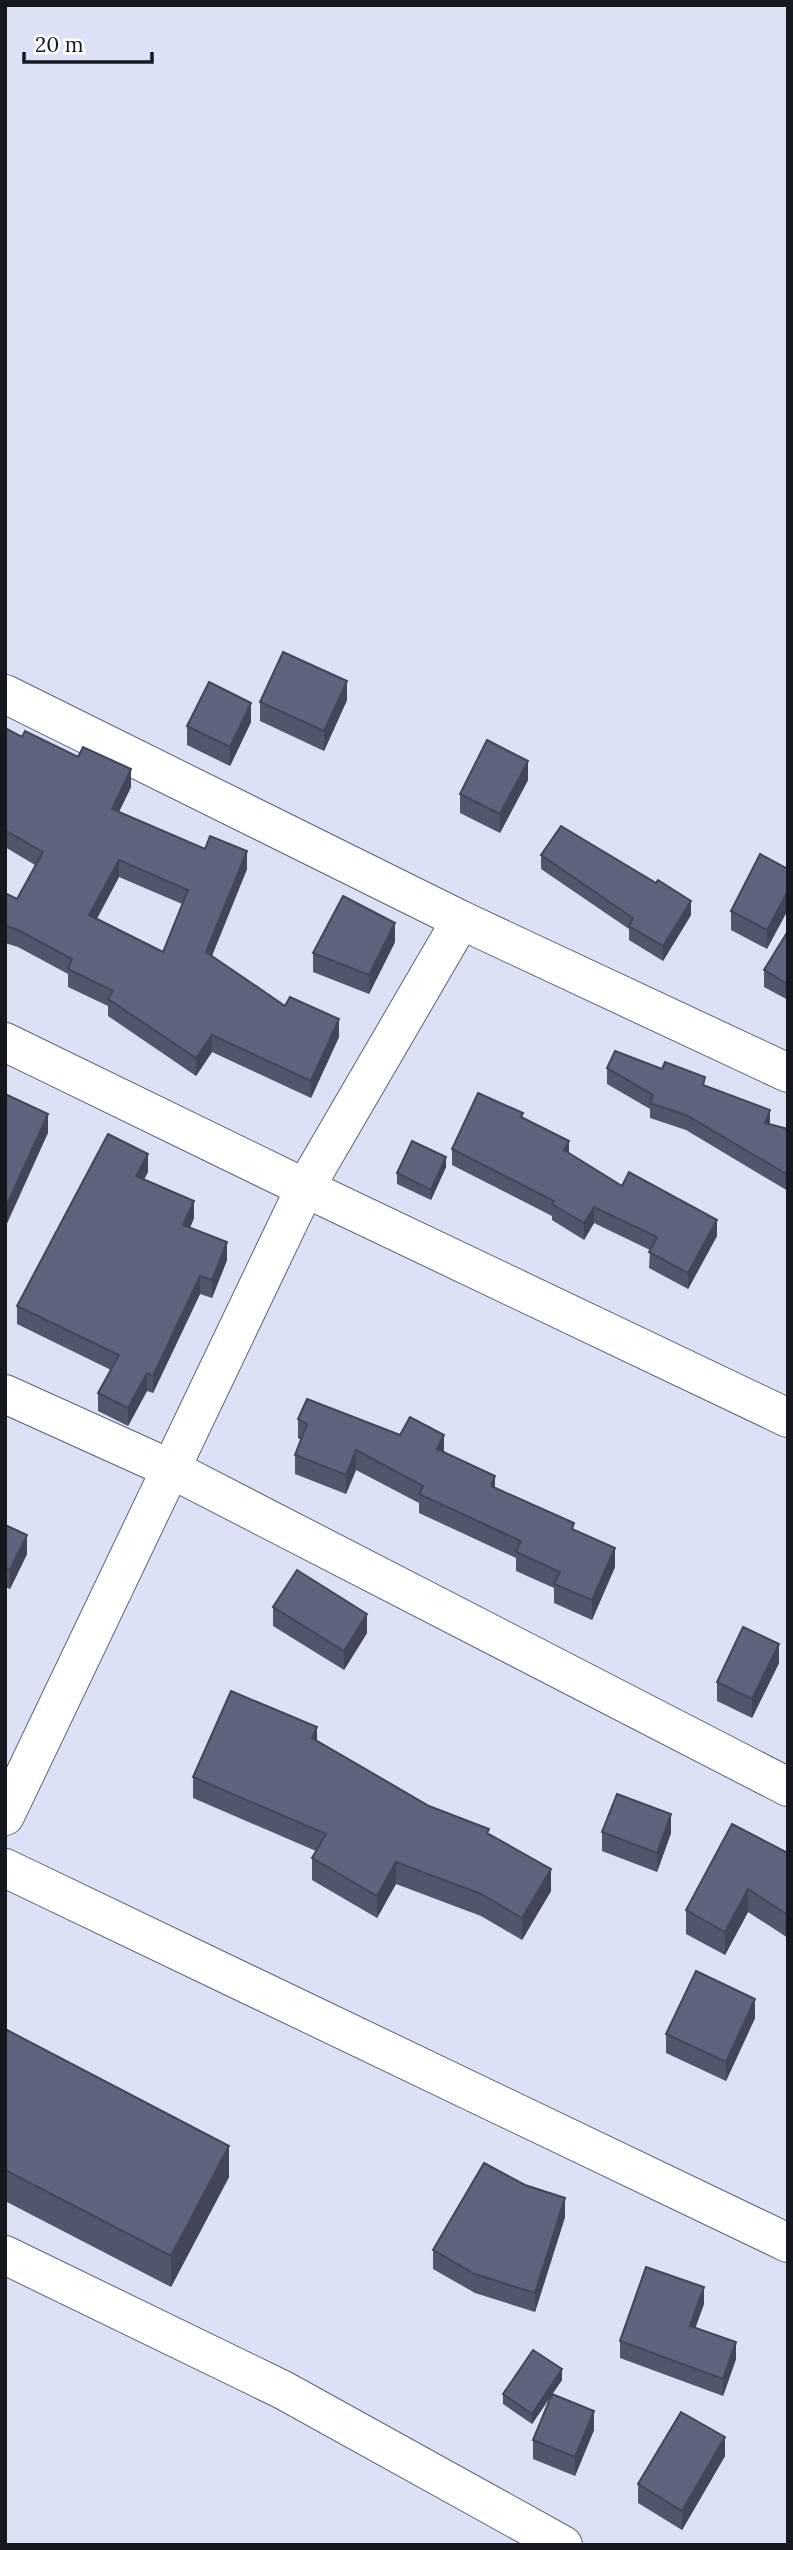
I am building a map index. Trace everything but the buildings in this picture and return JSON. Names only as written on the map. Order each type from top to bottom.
[{"type":"street","points":[[5,694],[461,920],[788,1073]]},
{"type":"street","points":[[5,1816],[305,1188],[461,920]]},
{"type":"street","points":[[5,1042],[788,1418]]},
{"type":"street","points":[[5,1394],[171,1468],[788,1787]]},
{"type":"street","points":[[5,1868],[788,2243]]},
{"type":"street","points":[[5,2255],[283,2390],[563,2545]]}]
